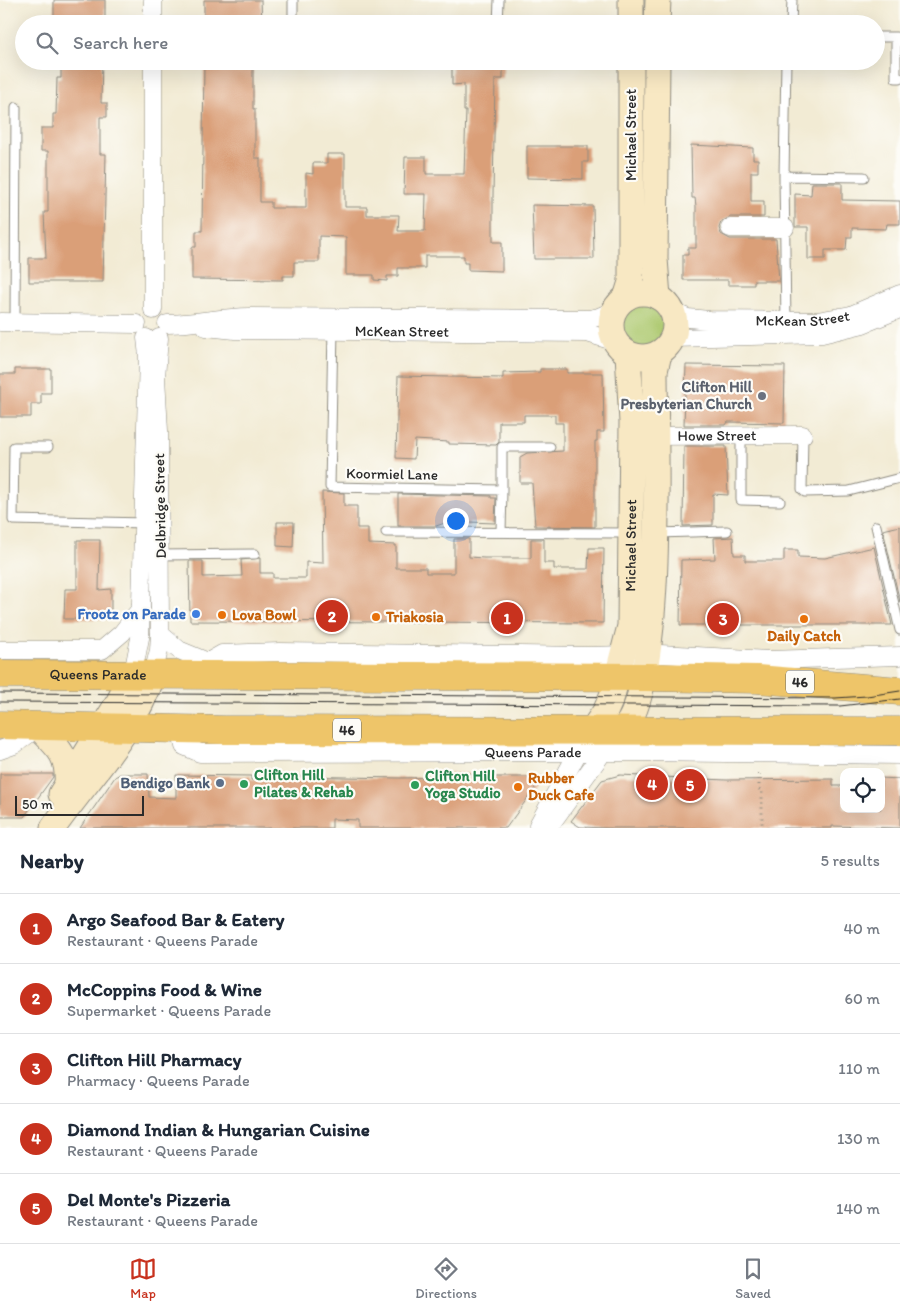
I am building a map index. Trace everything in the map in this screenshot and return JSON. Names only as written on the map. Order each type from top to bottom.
[{"type":"main road","name":"Queens Parade","points":[[0,674],[143,674],[202,668],[646,665],[742,669],[843,686]]},
{"type":"main road","points":[[843,686],[900,670]]},
{"type":"main road","name":"46","points":[[843,686],[900,691]]},
{"type":"main road","name":"Queens Parade","points":[[0,725],[598,741],[623,730],[736,742],[900,731]]},
{"type":"street","points":[[153,0],[153,15]]},
{"type":"street","points":[[631,0],[631,15]]},
{"type":"street","points":[[658,0],[658,15]]},
{"type":"street","points":[[152,331],[141,315],[152,310],[153,70]]},
{"type":"street","name":"Michael Street","points":[[620,304],[630,282],[631,70]]},
{"type":"street","name":"Michael Street","points":[[657,70],[655,259],[666,304]]},
{"type":"street","points":[[730,228],[785,228]]},
{"type":"street","points":[[642,293],[666,304],[674,316],[666,346],[649,357],[622,348],[612,332],[612,320],[620,304],[642,293]]},
{"type":"street","name":"McKean Street","points":[[876,312],[900,294]]},
{"type":"street","name":"McKean Street","points":[[8,322],[152,331],[187,324],[212,328],[249,324],[511,325],[599,317],[620,304]]},
{"type":"street","name":"McKean Street","points":[[666,304],[688,318],[724,328],[786,328],[822,334],[839,325],[876,312],[900,309]]},
{"type":"street","name":"McKean Street","points":[[511,325],[587,333],[622,348]]},
{"type":"street","name":"McKean Street","points":[[666,346],[724,328]]},
{"type":"street","name":"Delbridge Street","points":[[143,674],[138,649],[145,523],[148,356],[152,331]]},
{"type":"street","name":"Delbridge Street","points":[[143,674],[159,650],[160,634],[159,411],[152,331]]},
{"type":"street","name":"Michael Street","points":[[623,730],[635,711],[646,665],[642,533],[643,436],[655,371],[666,346]]},
{"type":"street","name":"Michael Street","points":[[622,348],[643,436]]},
{"type":"street","name":"Howe Street","points":[[643,436],[803,435]]},
{"type":"street","name":"Michael Street","points":[[598,741],[630,626],[642,533]]},
{"type":"street","name":"Queens Parade","points":[[0,650],[103,649],[126,628],[141,608]]},
{"type":"street","name":"Queens Parade","points":[[160,634],[202,668]]},
{"type":"street","name":"Queens Parade","points":[[742,669],[900,656]]},
{"type":"street","points":[[45,827],[114,728],[123,694],[143,674]]},
{"type":"street","points":[[0,750],[14,745],[38,727],[64,755],[67,768],[67,784]]},
{"type":"street","points":[[45,827],[67,784],[114,728]]},
{"type":"street","name":"Queens Parade","points":[[180,729],[184,746],[200,753],[578,753]]},
{"type":"street","points":[[548,827],[578,753],[598,741]]},
{"type":"street","points":[[548,827],[598,741]]},
{"type":"street","name":"Queens Parade","points":[[598,741],[736,742],[900,755]]},
{"type":"lane","points":[[293,0],[293,15]]},
{"type":"lane","points":[[498,15],[499,0]]},
{"type":"lane","points":[[791,15],[792,0]]},
{"type":"lane","points":[[885,37],[896,37],[896,78],[900,78]]},
{"type":"lane","points":[[786,70],[784,176],[786,328]]},
{"type":"lane","points":[[8,322],[16,108]]},
{"type":"lane","points":[[784,176],[864,177]]},
{"type":"lane","name":"Koormiel Lane","points":[[333,324],[330,487],[502,490]]},
{"type":"lane","points":[[741,434],[741,500],[780,501]]},
{"type":"lane","points":[[803,435],[802,489],[805,492],[849,491],[900,478]]},
{"type":"lane","points":[[501,532],[502,447],[550,446]]},
{"type":"lane","points":[[48,447],[14,447],[14,520],[145,523]]},
{"type":"lane","points":[[876,526],[900,630]]},
{"type":"lane","points":[[386,532],[642,533],[727,531]]},
{"type":"lane","points":[[160,554],[255,554]]},
{"type":"path","points":[[759,774],[759,789],[762,792],[762,828]]},
{"type":"green space","points":[[647,304],[659,310],[664,317],[664,335],[659,342],[652,347],[639,348],[627,342],[622,335],[621,322],[627,310],[634,305]]},
{"type":"building","points":[[54,0],[105,0],[105,15],[54,15]]},
{"type":"building","points":[[204,0],[261,0],[262,15],[204,15]]},
{"type":"building","points":[[61,70],[102,70],[101,103],[107,103],[107,117],[100,117],[100,154],[106,154],[103,282],[29,282],[29,258],[46,258],[44,212],[48,212],[48,151],[41,151],[41,128],[53,128],[53,114],[56,114],[57,78],[61,78]]},
{"type":"building","points":[[204,70],[253,70],[255,158],[260,158],[260,202],[271,202],[271,208],[306,208],[306,173],[313,174],[313,163],[327,163],[327,154],[345,154],[345,207],[367,207],[367,215],[399,215],[398,231],[425,231],[426,194],[404,194],[405,157],[426,157],[426,174],[464,174],[466,111],[464,111],[464,84],[452,85],[452,70],[503,70],[503,79],[495,79],[493,195],[493,242],[502,242],[502,271],[468,270],[468,263],[464,263],[464,256],[425,256],[425,268],[398,268],[398,276],[387,276],[387,281],[374,280],[374,275],[346,275],[346,237],[319,236],[319,262],[294,262],[294,276],[283,276],[283,280],[192,279],[192,247],[196,247],[196,231],[202,231]]},
{"type":"building","points":[[691,145],[753,148],[753,159],[758,159],[758,172],[751,172],[751,201],[764,201],[764,217],[730,217],[721,222],[719,228],[721,234],[730,239],[776,239],[779,281],[754,281],[754,285],[728,285],[728,280],[683,280],[683,255],[688,255],[688,248],[696,248],[696,206],[695,198],[692,198]]},
{"type":"building","points":[[527,146],[588,146],[588,162],[583,162],[583,179],[527,178]]},
{"type":"building","points":[[812,183],[842,183],[842,200],[900,201],[900,224],[887,224],[886,229],[852,228],[852,237],[847,237],[846,250],[825,250],[825,259],[808,259],[808,227],[795,227],[795,194],[811,195]]},
{"type":"building","points":[[532,205],[593,206],[594,259],[534,259]]},
{"type":"building","name":"Clifton Hill Presbyterian Church","points":[[686,365],[785,366],[784,423],[728,422],[726,425],[684,425]]},
{"type":"building","points":[[15,369],[51,369],[51,393],[41,393],[41,404],[31,404],[31,417],[0,417],[0,374],[15,374]]},
{"type":"building","points":[[540,369],[567,369],[567,373],[603,373],[604,432],[597,432],[597,441],[595,441],[595,527],[535,526],[532,483],[520,483],[520,457],[527,453],[563,451],[563,423],[555,423],[555,415],[524,415],[524,422],[499,422],[499,442],[496,445],[449,444],[449,442],[415,440],[414,459],[396,458],[398,376],[503,378],[503,373],[540,372]]},
{"type":"building","points":[[684,446],[726,446],[728,495],[713,494],[713,525],[683,526]]},
{"type":"building","points":[[322,492],[344,493],[344,506],[357,506],[357,528],[368,528],[368,544],[396,545],[396,568],[426,568],[426,573],[454,573],[454,539],[469,539],[469,557],[531,558],[531,539],[544,539],[544,563],[554,563],[554,569],[588,569],[589,548],[604,548],[603,623],[190,621],[189,561],[203,561],[203,577],[242,576],[241,560],[260,558],[260,573],[273,573],[273,578],[306,578],[306,562],[323,563]]},
{"type":"building","points":[[398,494],[491,496],[491,498],[496,498],[495,523],[469,522],[469,526],[454,526],[454,520],[436,526],[398,526]]},
{"type":"building","points":[[277,522],[294,522],[293,547],[277,546]]},
{"type":"building","points":[[900,526],[900,602],[883,530]]},
{"type":"building","points":[[733,537],[734,555],[745,555],[745,561],[784,561],[784,550],[798,550],[798,557],[825,558],[874,547],[892,625],[680,625],[681,560],[715,559],[714,538]]},
{"type":"building","points":[[77,540],[100,540],[99,590],[111,589],[111,613],[106,619],[64,619],[65,589],[77,589]]},
{"type":"building","points":[[451,773],[490,774],[490,777],[543,777],[506,828],[358,828],[358,820],[332,819],[332,828],[80,828],[115,777],[120,774],[148,774],[149,797],[176,798],[176,775],[251,776],[251,780],[289,781],[289,776],[400,778],[451,777]]},
{"type":"building","points":[[0,774],[53,774],[53,777],[24,817],[0,817]]},
{"type":"building","points":[[620,775],[726,780],[833,779],[833,786],[840,786],[840,813],[885,813],[885,778],[900,779],[900,828],[832,826],[832,828],[580,827],[571,821],[602,780]]},
{"type":"tram line","points":[[0,693],[835,698],[900,691]]},
{"type":"tram line","points":[[0,702],[840,706],[900,699]]},
{"type":"place","name":"Clifton Hill Presbyterian Church","points":[[762,396]]},
{"type":"place","name":"Frootz on Parade","points":[[196,614]]},
{"type":"place","name":"Lova Bowl","points":[[222,615]]},
{"type":"place","name":"McCoppins Food & Wine","points":[[332,616]]},
{"type":"place","name":"Triakosia","points":[[376,617]]},
{"type":"place","name":"Argo Seafood Bar & Eatery","points":[[507,618]]},
{"type":"place","name":"Clifton Hill Pharmacy","points":[[723,619]]},
{"type":"place","name":"Daily Catch","points":[[804,619]]},
{"type":"place","name":"Bendigo Bank","points":[[220,783]]},
{"type":"place","name":"Clifton Hill Pilates & Rehab","points":[[244,784]]},
{"type":"place","name":"Diamond Indian & Hungarian Cuisine","points":[[652,784]]},
{"type":"place","name":"Clifton Hill Yoga Studio","points":[[415,785]]},
{"type":"place","name":"Del Monte's Pizzeria","points":[[690,785]]},
{"type":"place","name":"Rubber Duck Cafe","points":[[518,787]]}]
